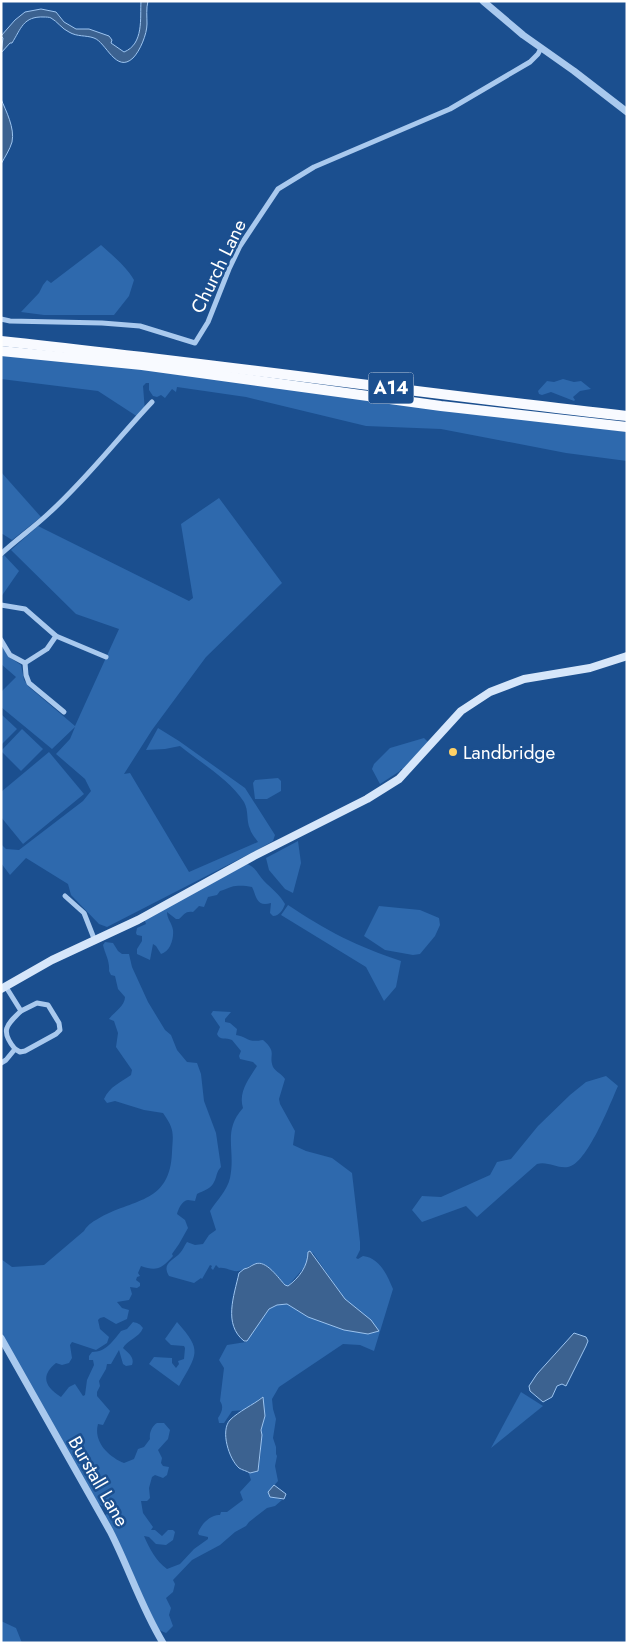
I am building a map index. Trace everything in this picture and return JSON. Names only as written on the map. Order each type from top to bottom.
[{"type":"highway","name":"A14","points":[[1,341],[143,361]]},
{"type":"highway","name":"A14","points":[[1,351],[156,362],[627,416]]},
{"type":"highway","name":"A14","points":[[156,362],[441,406],[627,427]]},
{"type":"main road","points":[[4,988],[52,960],[96,941],[384,789],[406,772],[461,711],[490,692],[524,679],[590,668],[627,656]]},
{"type":"street","points":[[483,1],[511,26],[581,76],[627,112]]},
{"type":"street","name":"Church Lane","points":[[1,319],[10,321],[102,323],[140,326],[195,343],[208,322],[226,275],[240,246],[278,189],[309,170],[450,109],[530,62],[541,48]]},
{"type":"street","points":[[1,554],[47,515],[78,485],[152,402]]},
{"type":"street","points":[[1,605],[19,607],[28,611],[56,636],[106,657]]},
{"type":"street","points":[[25,663],[47,649],[56,636]]},
{"type":"street","points":[[1,640],[10,655],[25,663]]},
{"type":"street","points":[[25,663],[29,683],[64,712]]},
{"type":"street","points":[[65,896],[84,913],[96,941]]},
{"type":"street","points":[[4,988],[21,1011]]},
{"type":"street","points":[[37,1004],[48,1004],[59,1023],[60,1030],[25,1051],[20,1052],[15,1049],[6,1034],[6,1028],[9,1023],[21,1011],[37,1004]]},
{"type":"street","points":[[1,1063],[15,1049]]},
{"type":"street","name":"Burstall Lane","points":[[1,1338],[110,1532],[141,1602],[163,1643]]},
{"type":"shaded area","points":[[141,1],[148,1],[146,33],[138,51],[127,62],[116,60],[94,38],[72,34],[48,17],[37,17],[27,21],[12,43],[1,53],[3,38],[1,36],[15,20],[25,12],[41,9],[56,12],[64,22],[76,29],[89,29],[109,36],[112,40],[111,43],[124,52],[135,43],[138,37]]},
{"type":"shaded area","points":[[1,99],[10,120],[13,137],[1,164]]},
{"type":"shaded area","points":[[101,245],[123,266],[134,280],[129,296],[114,315],[44,315],[21,312],[39,293],[47,280],[51,283]]},
{"type":"shaded area","points":[[1,354],[109,365],[627,432],[627,461],[566,453],[441,429],[366,426],[246,397],[177,387],[176,392],[172,389],[165,398],[161,395],[157,397],[153,396],[149,390],[149,383],[143,386],[145,411],[138,417],[98,391],[1,379]]},
{"type":"shaded area","points":[[563,379],[574,382],[581,381],[591,389],[580,391],[573,397],[574,401],[551,392],[539,394],[538,391],[547,381],[554,382]]},
{"type":"shaded area","points":[[1,472],[41,517],[12,540],[1,533]]},
{"type":"shaded area","points":[[219,498],[282,583],[206,657],[152,730],[124,774],[130,773],[189,872],[258,842],[251,831],[244,802],[223,779],[180,746],[146,750],[158,728],[245,788],[275,835],[273,841],[257,850],[107,927],[99,924],[71,895],[68,884],[26,858],[10,875],[1,863],[1,844],[6,849],[19,850],[83,801],[91,791],[85,779],[56,754],[70,739],[75,727],[52,749],[1,707],[1,692],[16,677],[1,664],[1,645],[9,657],[21,665],[24,680],[29,687],[75,726],[119,629],[76,614],[11,550],[38,526],[189,601],[193,598],[181,524]]},
{"type":"shaded area","points":[[3,554],[19,571],[1,597],[1,556]]},
{"type":"shaded area","points":[[1,714],[17,729],[1,745]]},
{"type":"shaded area","points":[[22,729],[43,749],[21,771],[1,751]]},
{"type":"shaded area","points":[[424,738],[428,742],[403,769],[380,784],[372,769],[374,764],[390,748]]},
{"type":"shaded area","points":[[49,752],[84,794],[23,844],[1,817],[1,792]]},
{"type":"shaded area","points":[[278,778],[281,781],[281,791],[267,799],[255,799],[253,783],[255,780]]},
{"type":"shaded area","points":[[298,841],[301,863],[293,893],[285,889],[269,870],[266,858]]},
{"type":"shaded area","points":[[247,864],[255,869],[285,904],[279,914],[273,916],[270,913],[271,903],[262,904],[256,898],[252,887],[231,887],[220,891],[217,895],[208,897],[204,907],[199,906],[193,912],[187,912],[179,919],[176,919],[167,912],[172,925],[173,937],[167,951],[161,954],[153,944],[150,960],[137,954],[142,936],[137,935],[137,928],[146,924],[145,921],[142,921]]},
{"type":"shaded area","points":[[288,905],[342,937],[401,961],[396,987],[384,1001],[366,967],[281,915]]},
{"type":"shaded area","points":[[379,906],[420,910],[439,918],[440,925],[435,936],[420,954],[413,955],[385,950],[364,936]]},
{"type":"shaded area","points":[[105,942],[113,943],[122,954],[129,954],[132,967],[148,1002],[165,1030],[171,1035],[177,1050],[187,1062],[197,1063],[201,1074],[204,1101],[216,1133],[221,1167],[211,1186],[197,1194],[195,1201],[186,1200],[179,1208],[177,1214],[185,1220],[188,1228],[172,1254],[173,1256],[159,1268],[151,1269],[141,1266],[138,1273],[140,1276],[136,1280],[140,1283],[140,1286],[137,1288],[130,1287],[132,1294],[129,1300],[117,1302],[122,1308],[129,1310],[127,1319],[116,1324],[104,1317],[100,1318],[98,1320],[100,1329],[109,1337],[107,1343],[96,1350],[72,1342],[70,1345],[72,1358],[69,1363],[62,1365],[56,1363],[48,1372],[46,1381],[51,1389],[61,1397],[69,1387],[75,1384],[83,1396],[85,1395],[87,1380],[94,1365],[93,1360],[89,1360],[92,1352],[105,1348],[121,1331],[127,1329],[133,1322],[143,1328],[123,1348],[132,1357],[132,1365],[126,1366],[123,1364],[119,1350],[111,1364],[107,1364],[99,1381],[100,1386],[97,1396],[110,1411],[103,1425],[98,1424],[97,1431],[100,1443],[108,1453],[124,1463],[134,1459],[138,1449],[144,1447],[150,1439],[152,1428],[157,1423],[164,1423],[170,1430],[168,1439],[158,1450],[162,1458],[161,1463],[163,1466],[169,1467],[167,1475],[163,1478],[155,1475],[152,1477],[149,1488],[150,1498],[147,1501],[141,1501],[143,1513],[153,1527],[151,1530],[155,1530],[162,1536],[168,1530],[175,1532],[173,1540],[166,1545],[156,1544],[149,1537],[144,1536],[153,1554],[163,1566],[167,1569],[180,1564],[194,1549],[208,1539],[208,1537],[199,1535],[201,1526],[210,1518],[220,1515],[221,1512],[227,1512],[243,1500],[240,1492],[251,1480],[248,1471],[258,1471],[261,1452],[261,1430],[265,1416],[262,1397],[245,1410],[232,1411],[224,1423],[219,1423],[218,1418],[222,1410],[220,1401],[224,1368],[219,1360],[227,1345],[246,1342],[269,1309],[277,1305],[287,1304],[308,1317],[344,1330],[368,1334],[378,1331],[345,1299],[313,1253],[308,1252],[307,1264],[288,1286],[261,1263],[238,1271],[219,1268],[216,1265],[213,1270],[210,1265],[202,1279],[194,1283],[169,1276],[166,1268],[167,1265],[181,1252],[187,1242],[195,1245],[203,1244],[209,1235],[216,1230],[210,1211],[229,1183],[232,1158],[231,1133],[237,1116],[243,1108],[243,1091],[257,1066],[253,1062],[240,1059],[241,1051],[232,1040],[218,1036],[220,1027],[211,1014],[213,1011],[231,1012],[225,1019],[225,1022],[230,1023],[237,1029],[236,1035],[251,1040],[263,1040],[268,1044],[273,1067],[285,1079],[279,1099],[295,1131],[293,1145],[306,1151],[332,1158],[352,1173],[360,1242],[360,1250],[356,1258],[358,1259],[363,1256],[374,1260],[385,1273],[393,1289],[374,1351],[360,1345],[343,1344],[279,1387],[272,1399],[276,1419],[273,1438],[276,1447],[275,1466],[278,1481],[271,1489],[276,1498],[282,1500],[275,1506],[267,1508],[220,1545],[192,1560],[173,1580],[175,1584],[173,1592],[166,1598],[171,1608],[169,1615],[173,1626],[166,1633],[154,1628],[102,1518],[110,1511],[109,1508],[93,1503],[1,1338],[1,1259],[12,1267],[44,1265],[94,1221],[138,1202],[158,1190],[165,1181],[170,1169],[172,1132],[170,1124],[163,1113],[144,1110],[115,1101],[107,1103],[104,1099],[112,1088],[131,1075],[132,1070],[116,1047],[118,1033],[114,1021],[109,1019],[121,1006],[125,997],[118,989],[115,976],[111,975],[109,971],[103,945]]},
{"type":"shaded area","points":[[606,1076],[618,1086],[604,1119],[590,1145],[583,1156],[575,1163],[568,1167],[545,1163],[537,1164],[477,1217],[466,1206],[422,1222],[412,1210],[422,1196],[441,1197],[490,1175],[497,1162],[511,1159],[538,1126],[570,1095],[586,1082]]},
{"type":"shaded area","points":[[310,1251],[345,1299],[371,1320],[379,1331],[368,1334],[344,1330],[308,1317],[287,1304],[277,1305],[269,1309],[247,1341],[244,1341],[238,1334],[232,1318],[233,1300],[239,1273],[255,1264],[263,1264],[288,1286],[302,1271]]},
{"type":"shaded area","points":[[177,1322],[194,1347],[190,1367],[179,1386],[149,1364],[154,1357],[172,1358],[172,1363],[176,1368],[179,1364],[178,1361],[184,1359],[184,1346],[171,1345],[165,1339]]},
{"type":"shaded area","points":[[574,1333],[586,1337],[588,1341],[586,1346],[566,1386],[562,1384],[557,1386],[552,1397],[543,1402],[530,1391],[529,1386],[537,1374]]},
{"type":"shaded area","points":[[521,1392],[543,1406],[491,1448]]},
{"type":"shaded area","points":[[263,1397],[265,1416],[261,1430],[258,1471],[250,1473],[235,1464],[229,1452],[226,1438],[227,1425],[230,1420]]},
{"type":"shaded area","points":[[274,1485],[286,1494],[284,1499],[270,1497],[268,1492]]},
{"type":"shaded area","points":[[1,1621],[16,1628],[22,1643],[1,1643]]},
{"type":"place","name":"Landbridge","points":[[453,752]]}]
